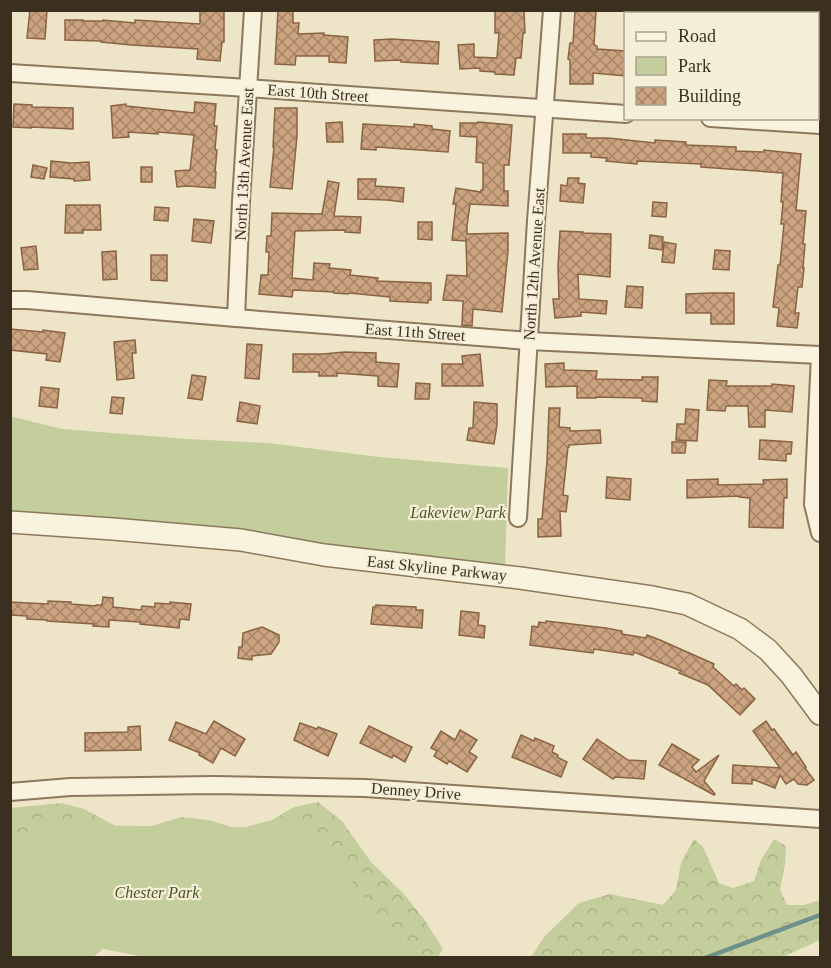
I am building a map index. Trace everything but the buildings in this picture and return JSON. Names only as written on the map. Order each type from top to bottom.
[{"type":"street","name":"North 13th Avenue East","points":[[236,318],[253,10]]},
{"type":"street","name":"North 12th Avenue East","points":[[518,518],[552,10]]},
{"type":"street","name":"East 10th Street","points":[[10,74],[624,114]]},
{"type":"street","points":[[741,120],[820,125]]},
{"type":"street","name":"East 11th Street","points":[[10,300],[529,341],[820,355]]},
{"type":"street","points":[[820,355],[813,504],[820,533]]},
{"type":"street","name":"East Skyline Parkway","points":[[10,522],[241,540],[324,555],[530,579],[687,604],[740,629],[768,650],[791,675],[820,714]]},
{"type":"street","name":"Denney Drive","points":[[10,792],[92,786],[214,785],[365,788],[820,819]]},
{"type":"green space","name":"Lakeview Park","points":[[10,416],[62,429],[268,443],[379,457],[508,468],[505,568],[11,512]]},
{"type":"green space","name":"Chester Park","points":[[318,802],[342,821],[371,862],[403,893],[424,919],[443,949],[437,958],[146,957],[141,931],[11,958],[11,808],[62,803],[84,809],[129,833],[181,817],[209,820],[238,829],[272,820],[294,807]]},
{"type":"green space","name":"Chester Park","points":[[57,825],[310,828],[411,957],[150,958],[103,949],[93,957],[11,957],[11,843]]},
{"type":"green space","points":[[694,839],[703,847],[719,883],[733,888],[754,881],[761,860],[774,839],[786,846],[780,890],[787,905],[804,905],[820,900],[820,940],[783,957],[531,957],[545,936],[579,903],[610,894],[663,905],[676,890],[681,863]]},
{"type":"waterway","points":[[705,958],[820,915]]}]
